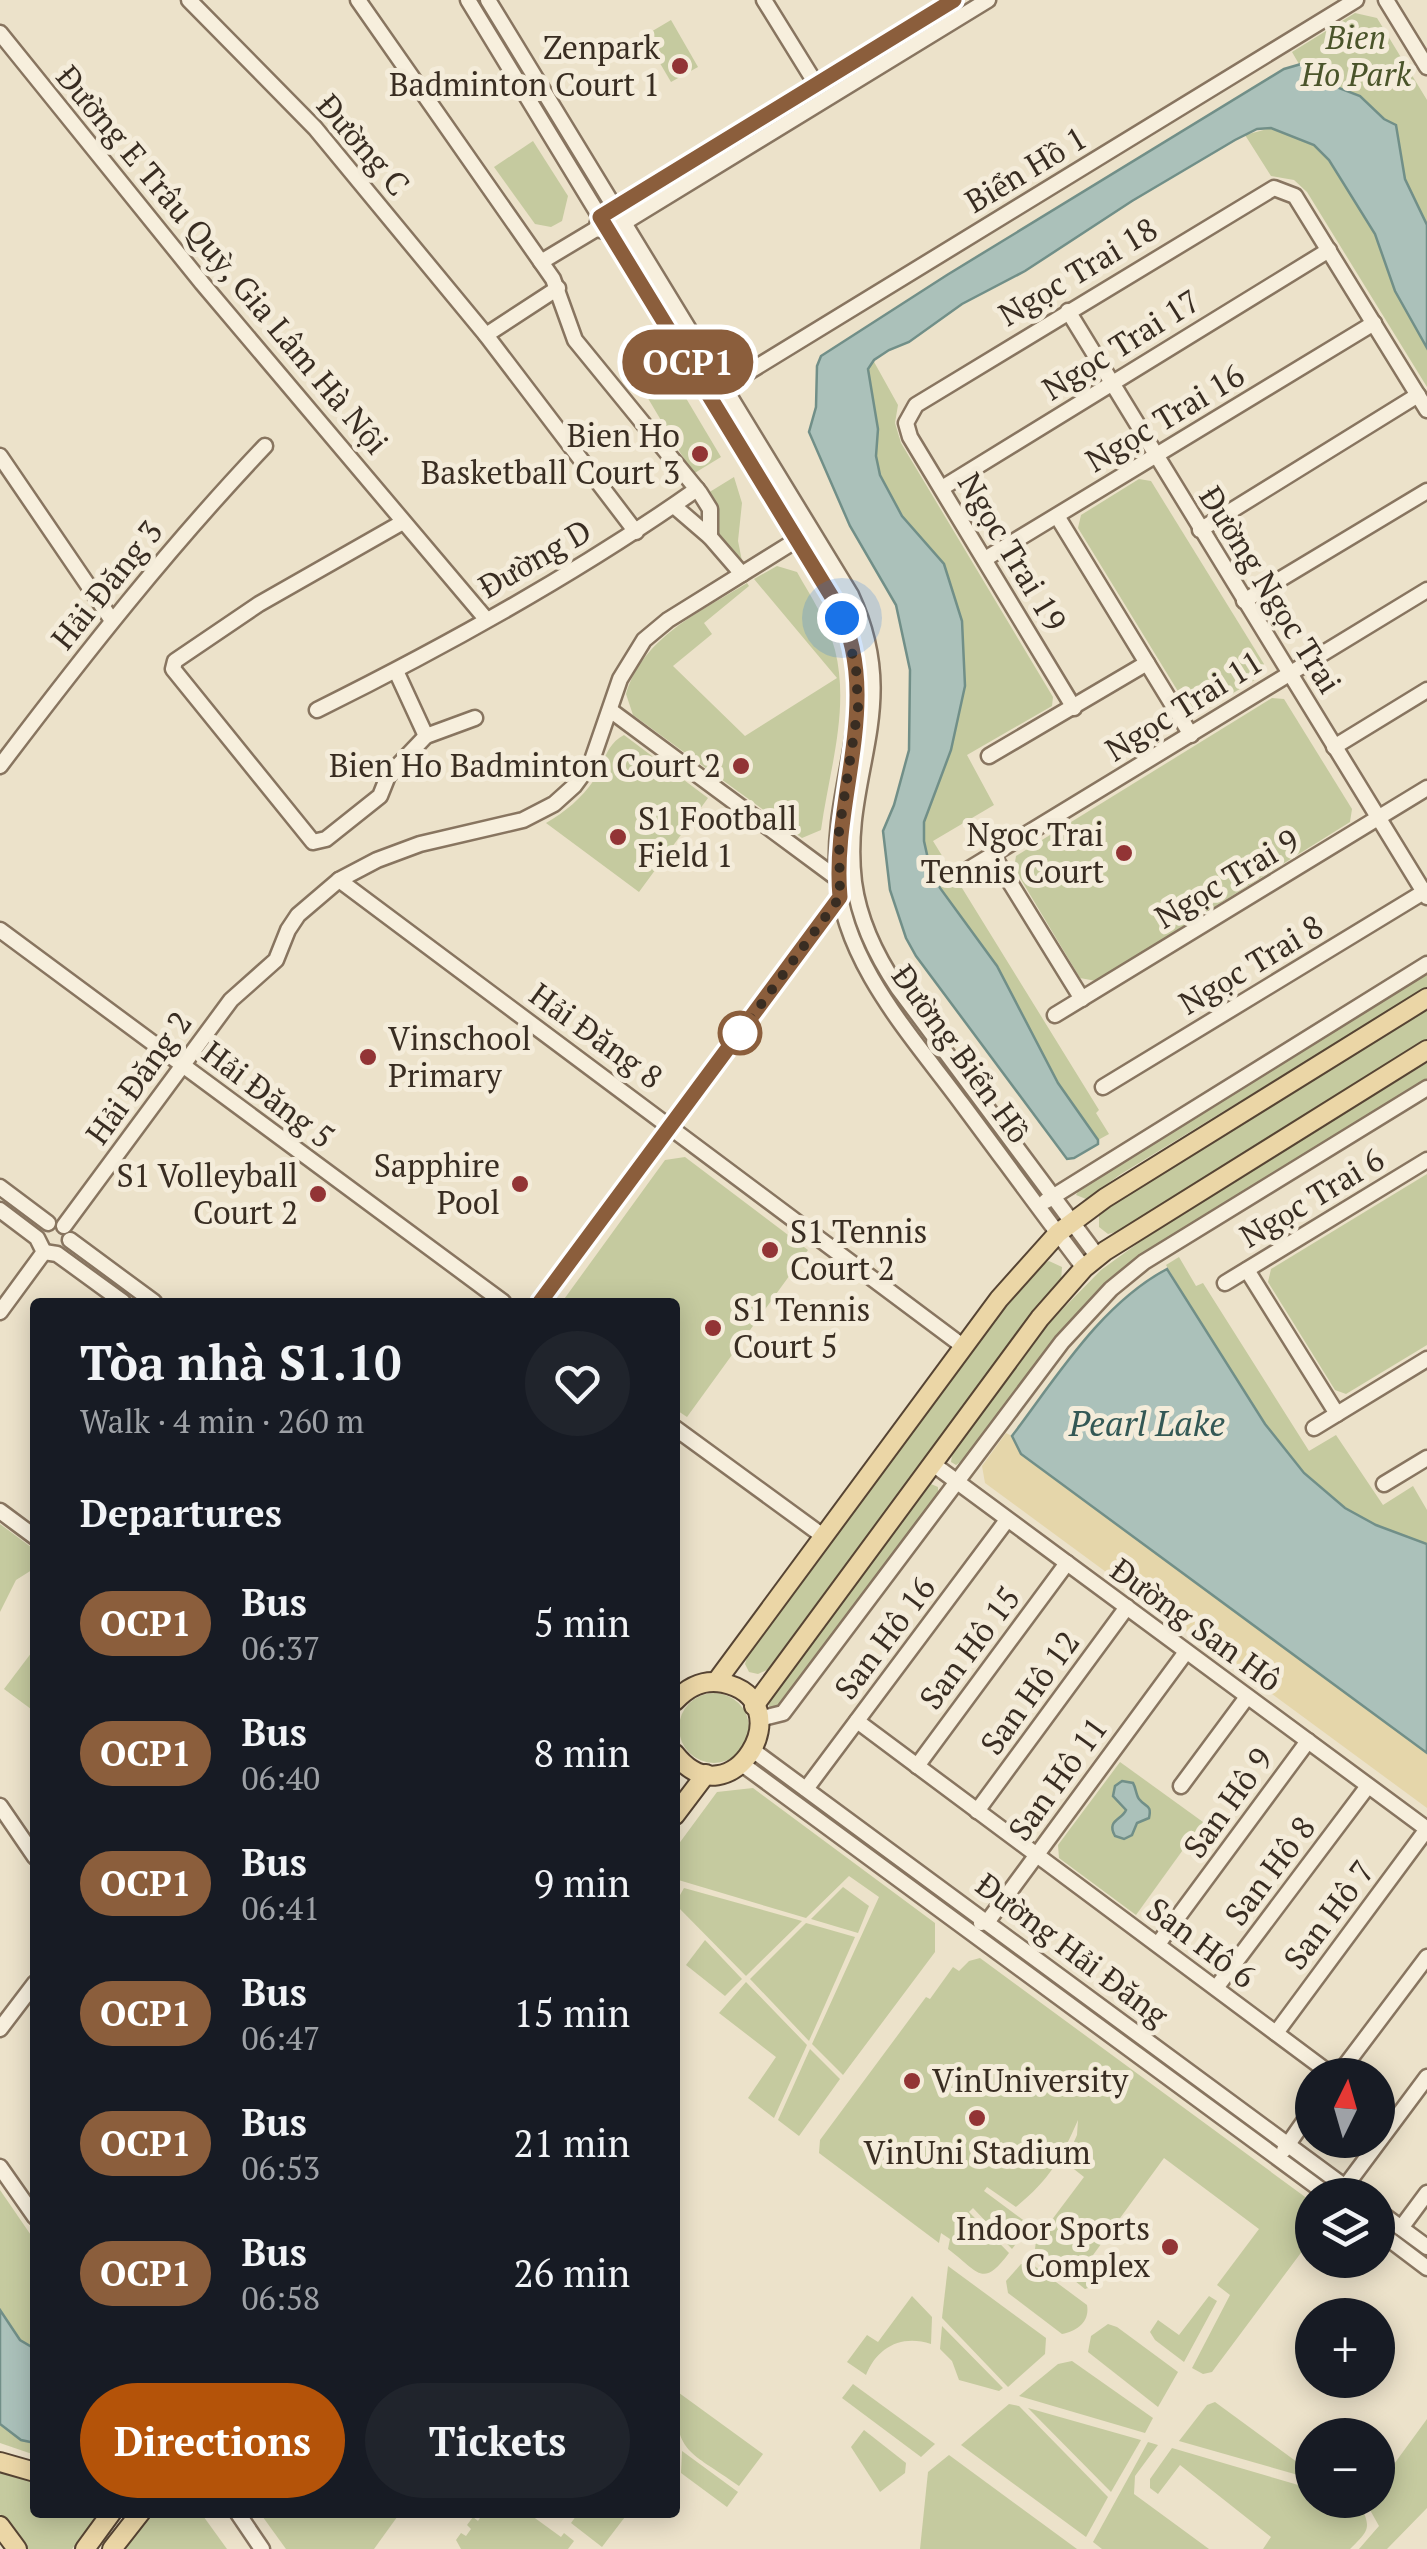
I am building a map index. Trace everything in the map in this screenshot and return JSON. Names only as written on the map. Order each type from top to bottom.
[{"type":"main road","points":[[716,1682],[999,1299],[1064,1227],[1427,998]]},
{"type":"main road","points":[[756,1712],[1040,1318],[1091,1263],[1130,1233],[1427,1050]]},
{"type":"main road","points":[[680,1691],[716,1682],[741,1691],[756,1712],[760,1731],[748,1758],[731,1771],[706,1774],[691,1769],[680,1759]]},
{"type":"main road","points":[[680,1808],[706,1774]]},
{"type":"main road","points":[[0,2462],[30,2471]]},
{"type":"main road","points":[[85,2549],[108,2518]]},
{"type":"main road","points":[[112,2549],[136,2518]]},
{"type":"main road","points":[[0,2526],[17,2549]]},
{"type":"street","name":"Đường C","points":[[189,0],[316,128],[486,335],[636,532]]},
{"type":"street","points":[[358,0],[558,288],[575,340],[698,489],[710,509],[710,538]]},
{"type":"street","name":"Đường Biển Hồ","points":[[468,0],[602,226],[841,613],[856,667],[858,708],[840,822],[846,879],[892,980],[1052,1196],[1064,1227]]},
{"type":"street","name":"Đường Biển Hồ","points":[[488,0],[855,604],[872,662],[874,703],[840,897],[850,932],[881,994],[1038,1207],[1064,1227],[1091,1263]]},
{"type":"street","points":[[764,0],[816,84]]},
{"type":"street","points":[[602,226],[615,208],[954,0]]},
{"type":"street","points":[[541,262],[602,226],[624,223],[988,0]]},
{"type":"street","name":"Biển Hồ 1","points":[[724,387],[1356,0]]},
{"type":"street","points":[[1386,0],[1427,67]]},
{"type":"street","name":"Đường E Trâu Quỳ, Gia Lâm Hà Nội","points":[[0,33],[202,283],[486,619]]},
{"type":"street","name":"Ngọc Trai 18","points":[[906,423],[922,400],[1268,189],[1290,192],[1329,250]]},
{"type":"street","points":[[1329,250],[1427,410]]},
{"type":"street","name":"Ngọc Trai 17","points":[[942,488],[1329,250]]},
{"type":"street","points":[[486,335],[558,288]]},
{"type":"street","name":"Đường Ngọc Trai","points":[[1068,312],[1426,893]]},
{"type":"street","name":"Ngọc Trai 16","points":[[985,559],[1374,323]]},
{"type":"street","points":[[1200,530],[1418,395]]},
{"type":"street","name":"Ngọc Trai 19","points":[[906,423],[910,438],[1074,708]]},
{"type":"street","name":"Hải Đăng 3","points":[[0,766],[111,619],[265,446]]},
{"type":"street","points":[[0,456],[111,619]]},
{"type":"street","name":"Đường D","points":[[318,710],[396,671],[636,532],[698,489]]},
{"type":"street","points":[[1244,601],[1427,491]]},
{"type":"street","points":[[674,506],[742,574]]},
{"type":"street","points":[[1057,516],[1191,735]]},
{"type":"street","points":[[403,522],[259,604],[175,661],[176,676],[314,842],[323,841],[380,796],[388,776],[426,736],[475,718]]},
{"type":"street","name":"Hải Đăng 2","points":[[46,1248],[68,1247],[67,1233],[231,1000],[276,960],[293,920],[339,880],[408,848],[504,826],[547,808],[586,771],[626,666],[652,632],[812,531]]},
{"type":"street","name":"Ngọc Trai 11","points":[[969,869],[1427,590]]},
{"type":"street","points":[[989,756],[1147,662]]},
{"type":"street","points":[[396,671],[426,736]]},
{"type":"street","points":[[1334,747],[1427,690]]},
{"type":"street","points":[[610,710],[846,879]]},
{"type":"street","name":"Ngọc Trai 9","points":[[1055,1015],[1427,788]]},
{"type":"street","points":[[993,855],[1082,1000]]},
{"type":"street","name":"Hải Đăng 8","points":[[339,880],[964,1346]]},
{"type":"street","name":"Ngọc Trai 8","points":[[1104,1086],[1426,893]]},
{"type":"street","points":[[543,1298],[840,897],[857,896]]},
{"type":"street","name":"Hải Đăng 5","points":[[0,930],[498,1298]]},
{"type":"street","points":[[1038,1207],[1427,964]]},
{"type":"street","points":[[756,1712],[783,1713],[1062,1342],[1111,1289],[1166,1247],[1427,1088]]},
{"type":"street","name":"Ngọc Trai 6","points":[[1225,1284],[1427,1160]]},
{"type":"street","points":[[0,1187],[67,1233],[149,1298]]},
{"type":"street","points":[[0,1210],[117,1298]]},
{"type":"street","points":[[0,1312],[46,1248],[41,1228],[48,1223]]},
{"type":"street","points":[[1247,1270],[1337,1414]]},
{"type":"street","points":[[1314,1428],[1427,1359]]},
{"type":"street","points":[[680,1432],[823,1536]]},
{"type":"street","points":[[1384,1484],[1427,1458]]},
{"type":"street","name":"Đường San Hô","points":[[932,1464],[1427,1830]]},
{"type":"street","points":[[0,1511],[30,1533]]},
{"type":"street","name":"San Hô 16","points":[[806,1789],[1008,1520]]},
{"type":"street","name":"San Hô 15","points":[[917,1766],[1067,1564]]},
{"type":"street","name":"San Hô 12","points":[[978,1811],[1126,1608]]},
{"type":"street","name":"San Hô 11","points":[[988,1921],[1186,1652]]},
{"type":"street","points":[[1181,1786],[1248,1697]]},
{"type":"street","name":"San Hô 6","points":[[857,1721],[1311,2058]]},
{"type":"street","name":"San Hô 9","points":[[1158,1944],[1308,1742]]},
{"type":"street","name":"Đường Hải Đăng","points":[[748,1758],[806,1789],[1333,2178]]},
{"type":"street","name":"Đường Hải Đăng","points":[[748,1758],[1305,2178]]},
{"type":"street","name":"San Hô 8","points":[[1216,1988],[1368,1786]]},
{"type":"street","points":[[0,1806],[30,1850]]},
{"type":"street","name":"San Hô 7","points":[[1276,2033],[1427,1830]]},
{"type":"street","points":[[966,1926],[972,1909]]},
{"type":"street","points":[[966,1926],[988,1921]]},
{"type":"street","points":[[1348,2058],[1427,1956]]},
{"type":"street","points":[[0,2029],[30,1990]]},
{"type":"street","points":[[1360,2178],[1427,2077]]},
{"type":"street","points":[[1278,2158],[1295,2135]]},
{"type":"street","points":[[0,2166],[30,2210]]},
{"type":"street","points":[[1400,2228],[1427,2192]]},
{"type":"street","points":[[1395,2224],[1427,2247]]},
{"type":"street","points":[[1395,2244],[1427,2268]]},
{"type":"street","points":[[241,2518],[262,2549]]},
{"type":"green space","name":"Bien Ho Park","points":[[1355,13],[1377,18],[1427,100],[1427,225],[1405,179],[1396,125],[1331,85],[1308,62],[1299,64],[1292,52]]},
{"type":"green space","points":[[671,20],[698,67],[671,82],[644,36]]},
{"type":"green space","points":[[1271,128],[1314,145],[1329,160],[1358,204],[1375,234],[1395,291],[1427,348],[1427,387],[1307,192],[1294,180],[1271,176],[1245,135]]},
{"type":"green space","points":[[533,141],[568,196],[562,221],[551,227],[535,224],[494,167]]},
{"type":"green space","points":[[873,360],[898,405],[895,423],[901,443],[1053,697],[1052,706],[967,755],[994,805],[933,841],[1099,1110],[1096,1113],[1109,1134],[1098,1140],[1058,1083],[997,966],[940,888],[928,859],[923,841],[924,822],[951,750],[965,686],[962,621],[944,564],[902,516],[880,475],[876,456],[878,429],[868,384],[868,369]]},
{"type":"green space","points":[[674,378],[721,457],[693,474],[646,395]]},
{"type":"green space","points":[[734,477],[742,503],[738,541],[742,561],[714,532],[708,493]]},
{"type":"green space","points":[[1139,479],[1151,481],[1264,664],[1261,676],[1199,714],[1190,711],[1078,528],[1081,515]]},
{"type":"green space","points":[[777,566],[797,572],[828,630],[839,673],[837,740],[821,830],[802,838],[633,715],[626,694],[634,674],[659,641],[747,583],[749,586],[704,623],[712,634],[673,666],[745,736],[837,678],[754,579]]},
{"type":"green space","points":[[1272,698],[1284,699],[1352,809],[1350,822],[1096,981],[1080,978],[1014,868],[1016,856]]},
{"type":"green space","points":[[624,735],[708,798],[639,892],[546,823],[584,793],[609,749]]},
{"type":"green space","points":[[1427,971],[1427,987],[1086,1199],[1076,1195],[1079,1189]]},
{"type":"green space","points":[[1427,1009],[1427,1040],[1123,1230],[1108,1234],[1099,1227],[1099,1216],[1107,1208]]},
{"type":"green space","points":[[1427,1063],[1427,1080],[1131,1264],[1077,1313],[963,1460],[956,1465],[951,1462],[952,1455],[1051,1321],[1101,1270],[1163,1225]]},
{"type":"green space","points":[[685,1157],[808,1250],[687,1417],[680,1412],[680,1298],[565,1298],[665,1160]]},
{"type":"green space","points":[[1427,1174],[1427,1345],[1346,1394],[1335,1390],[1268,1282],[1271,1269]]},
{"type":"green space","points":[[1179,1257],[1196,1286],[1203,1283],[1309,1451],[1336,1435],[1383,1505],[1413,1486],[1427,1510],[1427,1544],[1352,1512],[1289,1455],[1223,1362],[1166,1265]]},
{"type":"green space","points":[[1049,1261],[1062,1267],[1061,1282],[1024,1324],[767,1670],[749,1672],[745,1664],[749,1651],[1004,1308]]},
{"type":"green space","points":[[931,1484],[938,1487],[938,1495],[780,1708],[770,1710],[768,1701]]},
{"type":"green space","points":[[0,1524],[30,1546],[30,1571],[16,1580],[0,1612]]},
{"type":"green space","points":[[30,1655],[30,1708],[4,1689]]},
{"type":"green space","points":[[701,1695],[727,1695],[747,1715],[747,1741],[727,1761],[701,1761],[681,1741],[681,1715]]},
{"type":"green space","points":[[1120,1762],[1203,1822],[1136,1915],[1059,1858],[1058,1845]]},
{"type":"green space","points":[[753,1788],[935,1923],[935,1952],[843,2075],[812,2044],[879,1897],[849,1876],[806,1918],[680,1880],[680,1842],[717,1792]]},
{"type":"green space","points":[[843,1887],[869,1906],[858,1933],[811,1919]]},
{"type":"green space","points":[[684,1888],[802,1921],[746,1976],[680,1909]]},
{"type":"green space","points":[[806,1923],[855,1937],[809,2041],[750,1979]]},
{"type":"green space","points":[[705,1940],[742,1979],[725,1996],[686,1965]]},
{"type":"green space","points":[[980,1958],[1295,2190],[1295,2261],[1212,2372],[1203,2374],[1192,2368],[1230,2295],[1217,2285],[1259,2229],[1164,2158],[1085,2266],[1101,2277],[1085,2289],[1035,2249],[1036,2241],[1084,2177],[1065,2162],[1077,2135],[1078,2120],[1053,2168],[1016,2207],[987,2187],[984,2191],[1030,2225],[1012,2249],[973,2208],[969,2212],[1009,2253],[986,2274],[974,2270],[948,2249],[950,2239],[941,2233],[939,2243],[819,2153],[820,2140],[926,1997],[930,1999],[953,1967],[959,1971],[969,1961]]},
{"type":"green space","points":[[746,1982],[807,2045],[774,2118],[748,2098],[776,2057],[719,2013]]},
{"type":"green space","points":[[810,2049],[840,2079],[799,2136],[778,2120]]},
{"type":"green space","points":[[0,2190],[30,2234],[30,2453],[0,2443]]},
{"type":"green space","points":[[1021,2264],[1033,2265],[1087,2305],[1081,2325],[1062,2334],[1008,2293],[1006,2281]]},
{"type":"green space","points":[[948,2266],[1046,2338],[1045,2354],[1008,2387],[942,2318]]},
{"type":"green space","points":[[912,2296],[932,2317],[931,2344],[910,2341],[892,2345],[877,2357],[866,2375],[847,2362],[867,2335],[878,2342]]},
{"type":"green space","points":[[1209,2296],[1217,2301],[1184,2362],[1150,2332],[1158,2320],[1179,2335]]},
{"type":"green space","points":[[1108,2324],[1178,2372],[1158,2407],[1088,2352],[1091,2336]]},
{"type":"green space","points":[[942,2326],[1003,2388],[999,2391],[959,2380],[952,2361],[940,2349]]},
{"type":"green space","points":[[1072,2361],[1153,2418],[1145,2433],[1019,2396],[1058,2364]]},
{"type":"green space","points":[[853,2384],[935,2444],[921,2457],[842,2398]]},
{"type":"green space","points":[[680,2394],[763,2454],[739,2486],[697,2457],[682,2439]]},
{"type":"green space","points":[[1215,2402],[1295,2461],[1295,2474],[1179,2441],[1207,2405]]},
{"type":"green space","points":[[1009,2404],[1019,2406],[1108,2497],[1086,2537],[961,2445]]},
{"type":"green space","points":[[1028,2408],[1141,2440],[1111,2492]]},
{"type":"green space","points":[[1427,2419],[1427,2508],[1387,2549],[1359,2549],[1379,2526],[1375,2518],[1395,2518],[1395,2463]]},
{"type":"green space","points":[[864,2430],[906,2463],[905,2473],[880,2492],[851,2447]]},
{"type":"green space","points":[[1148,2442],[1158,2445],[1135,2476],[1134,2494],[1209,2549],[1102,2549],[1093,2542]]},
{"type":"green space","points":[[1172,2448],[1295,2484],[1295,2518],[1365,2518],[1365,2533],[1350,2549],[1263,2549],[1271,2537],[1180,2465],[1158,2494],[1150,2488],[1150,2479]]},
{"type":"green space","points":[[682,2451],[738,2492],[727,2507],[681,2473]]},
{"type":"green space","points":[[949,2455],[1077,2549],[920,2549],[928,2472]]},
{"type":"green space","points":[[0,2471],[30,2479],[30,2518],[96,2518],[72,2549],[22,2549],[0,2514]]},
{"type":"green space","points":[[143,2518],[205,2518],[227,2549],[119,2549]]},
{"type":"green space","points":[[264,2518],[396,2518],[374,2549],[286,2549]]},
{"type":"green space","points":[[472,2518],[535,2518],[561,2537],[564,2533],[574,2541],[568,2549],[461,2549],[456,2540],[461,2533],[466,2536]]},
{"type":"green space","points":[[575,2518],[624,2518],[602,2547],[571,2523]]},
{"type":"sand","points":[[1006,1433],[1012,1436],[1021,1455],[1427,1753],[1427,1808],[985,1483],[982,1466]]},
{"type":"water","points":[[1308,62],[1331,85],[1360,96],[1396,125],[1405,179],[1427,225],[1427,348],[1395,291],[1375,234],[1329,160],[1314,145],[1271,128],[1257,129],[1235,140],[1132,201],[1025,271],[962,304],[909,342],[889,350],[868,369],[878,429],[876,456],[880,475],[902,516],[944,564],[962,621],[965,686],[951,750],[924,822],[928,859],[940,888],[997,966],[1058,1083],[1098,1140],[1098,1144],[1067,1159],[916,956],[890,890],[883,831],[909,750],[910,670],[896,605],[850,526],[809,432],[816,407],[817,366],[821,356],[947,275],[1284,69]]},
{"type":"water","name":"Pearl Lake","points":[[1167,1269],[1265,1424],[1304,1473],[1345,1508],[1376,1525],[1427,1544],[1427,1753],[1021,1454],[1012,1436],[1063,1367],[1121,1302]]},
{"type":"water","points":[[1122,1781],[1133,1783],[1138,1797],[1150,1810],[1149,1818],[1137,1823],[1132,1835],[1124,1839],[1115,1836],[1112,1827],[1126,1810],[1113,1796],[1115,1786]]},
{"type":"water","points":[[0,2310],[20,2340],[30,2346],[30,2442],[0,2424]]},
{"type":"bus line","name":"OCP1","points":[[543,1298],[840,897],[839,832],[858,708],[856,667],[838,607],[600,217],[954,0]]},
{"type":"place","name":"Zenpark Badminton Court 1","points":[[680,66]]},
{"type":"place","name":"Bien Ho Basketball Court 3","points":[[700,454]]},
{"type":"place","name":"Bien Ho Badminton Court 2","points":[[741,766]]},
{"type":"place","name":"S1 Football Field 1","points":[[618,837]]},
{"type":"place","name":"Ngoc Trai Tennis Court","points":[[1124,853]]},
{"type":"place","name":"Vinschool Primary","points":[[368,1057]]},
{"type":"place","name":"Sapphire Pool","points":[[520,1184]]},
{"type":"place","name":"S1 Volleyball Court 2","points":[[318,1194]]},
{"type":"place","name":"S1 Tennis Court 2","points":[[770,1250]]},
{"type":"place","name":"S1 Tennis Court 5","points":[[713,1328]]},
{"type":"place","name":"VinUniversity","points":[[912,2081]]},
{"type":"place","name":"VinUni Stadium","points":[[977,2118]]},
{"type":"place","name":"Indoor Sports Complex","points":[[1170,2247]]},
{"type":"route","points":[[740,1033],[840,897],[839,832],[858,708],[856,667],[842,618]]}]
